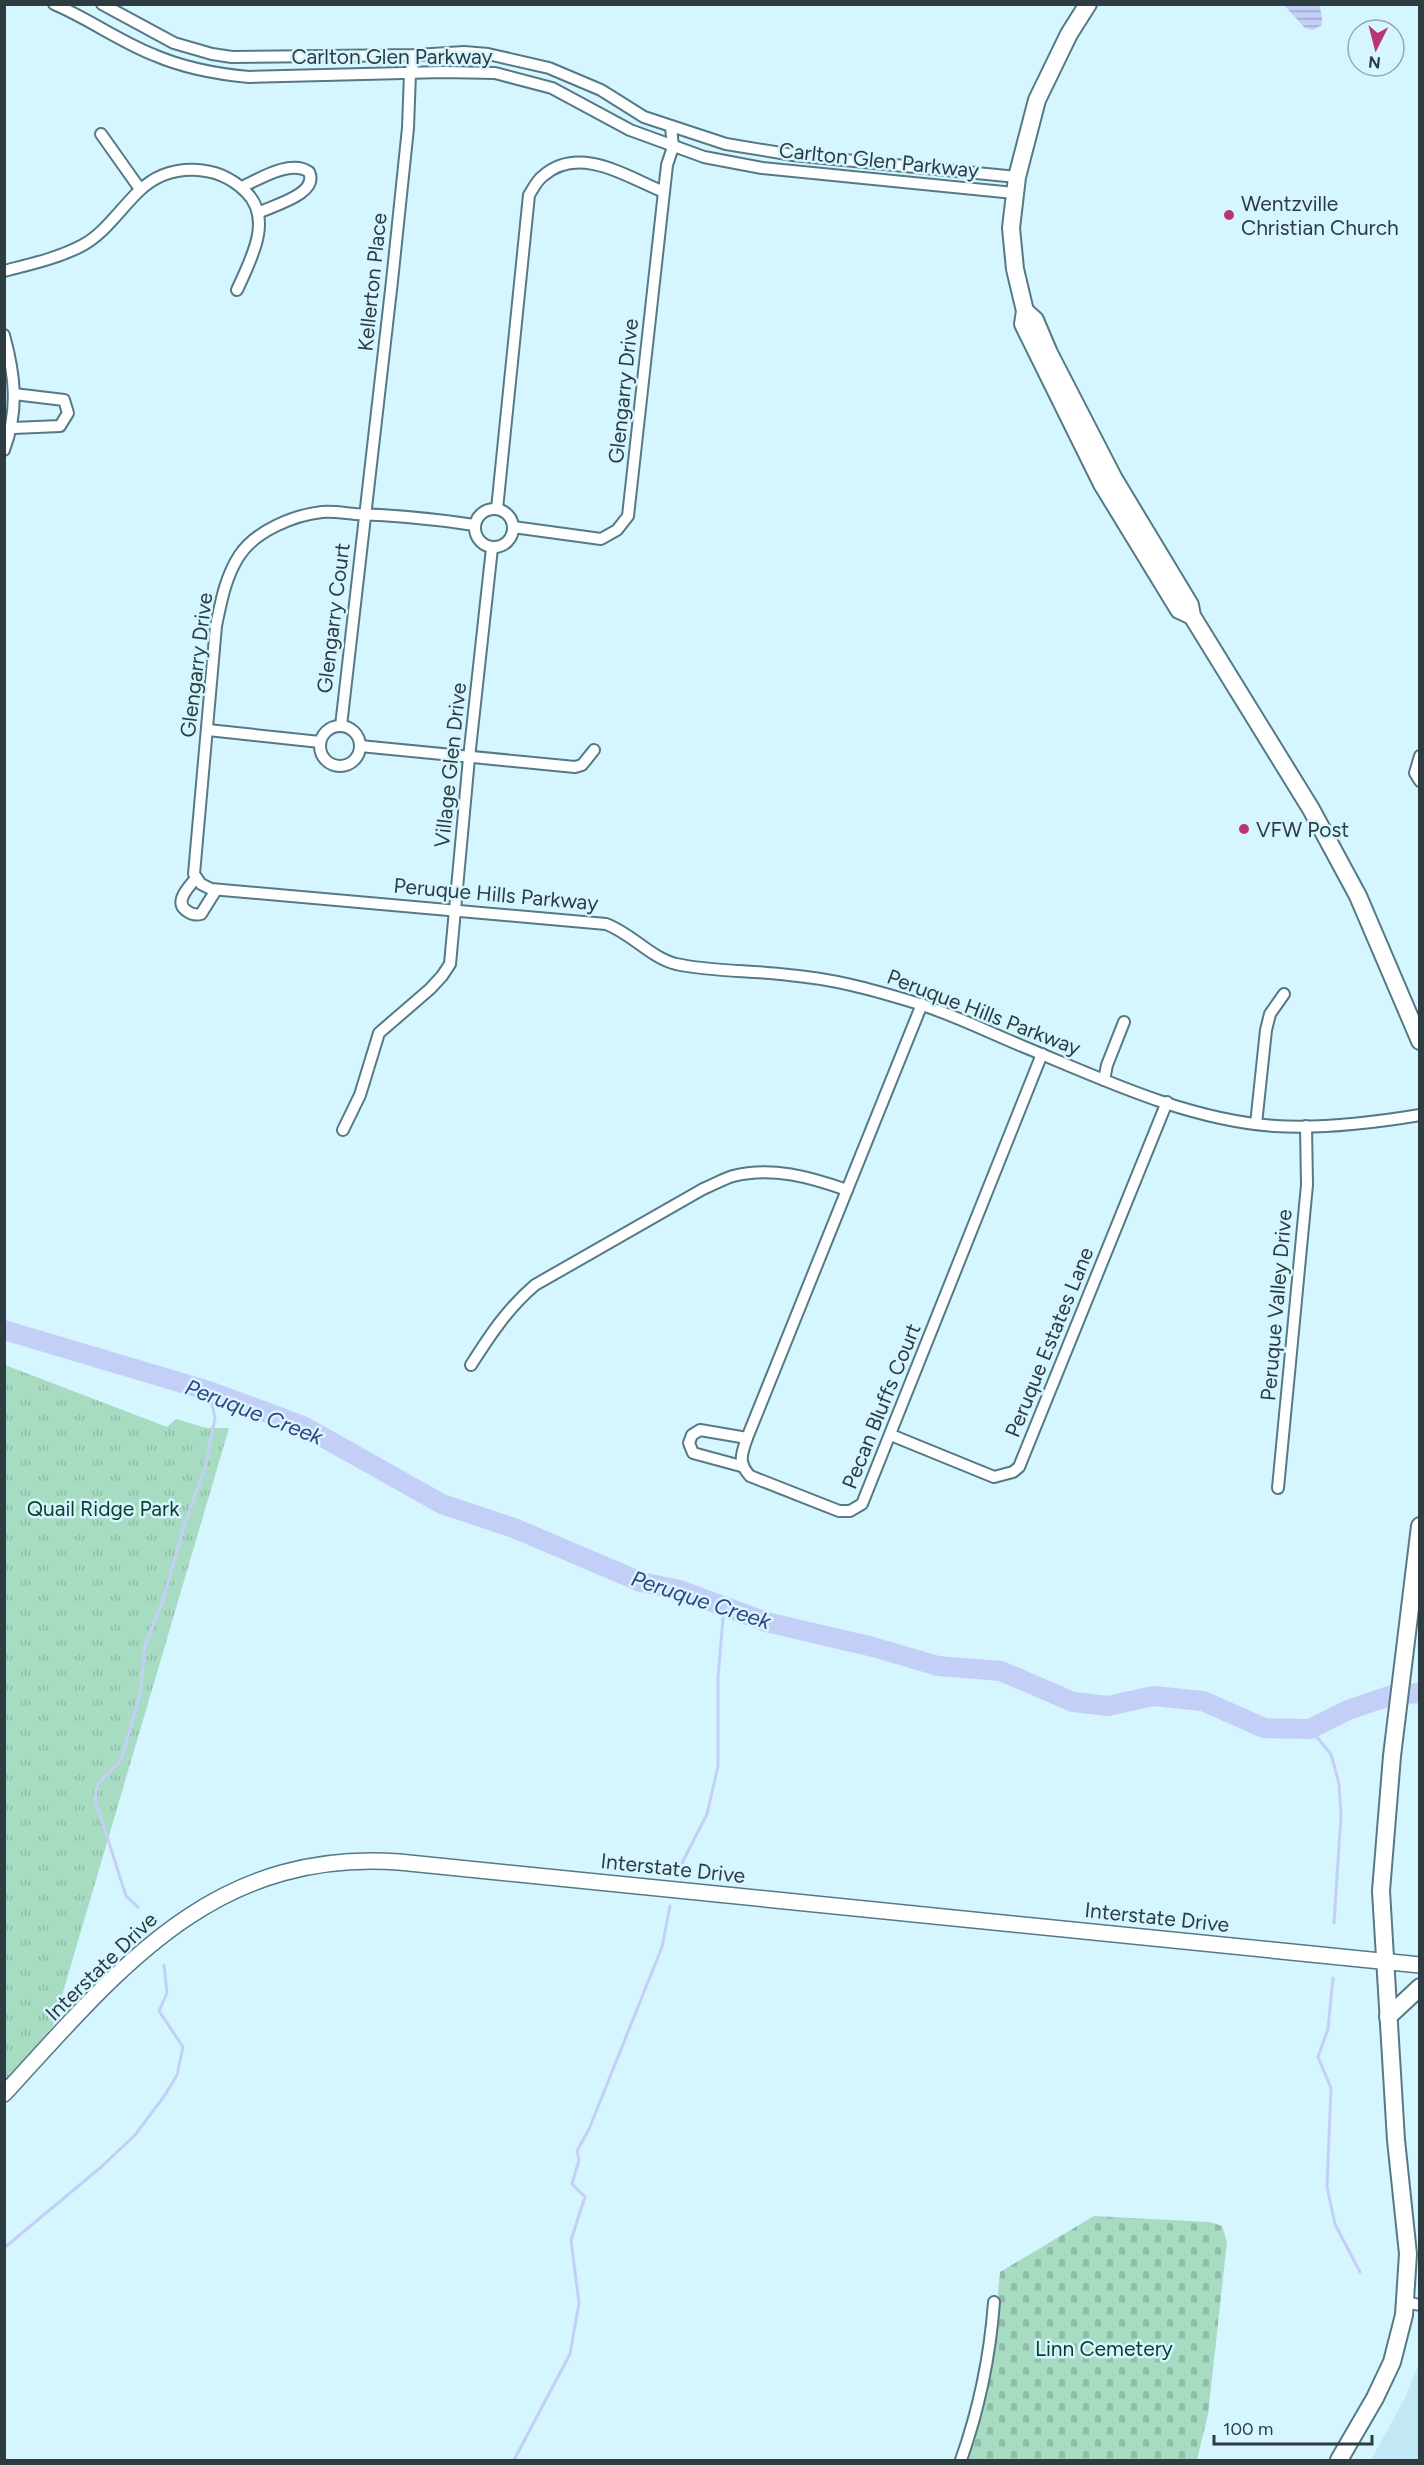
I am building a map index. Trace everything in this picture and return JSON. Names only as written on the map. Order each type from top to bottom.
[{"type":"main road","points":[[1088,4],[1064,43],[1037,100],[1015,185],[1011,228],[1015,269],[1025,310],[1035,320],[1049,353],[1114,479],[1190,605],[1192,616],[1311,809],[1358,896],[1419,1041]]},
{"type":"main road","points":[[1339,2460],[1370,2407],[1392,2362],[1412,2303],[1396,2140],[1381,1892],[1392,1756],[1419,1526]]},
{"type":"main road","name":"Interstate Drive","points":[[4,2094],[114,1977],[173,1926],[207,1903],[242,1886],[288,1870],[338,1862],[399,1862],[1419,1965]]},
{"type":"main road","points":[[1388,2017],[1419,1987]]},
{"type":"main road","points":[[1408,2254],[1419,2283]]},
{"type":"street","name":"Carlton Glen Parkway","points":[[54,4],[82,16],[152,54],[185,66],[221,75],[249,77],[495,73],[538,83],[561,92],[630,130],[704,157],[762,168],[1015,185]]},
{"type":"street","name":"Carlton Glen Parkway","points":[[102,4],[174,43],[212,54],[250,58],[477,53],[549,68],[601,90],[644,117],[745,148],[1015,185]]},
{"type":"street","name":"Kellerton Place","points":[[365,514],[408,128],[410,73],[416,55]]},
{"type":"street","name":"Glengarry Drive","points":[[513,527],[601,539],[617,530],[628,516],[667,165],[673,147],[671,127]]},
{"type":"street","points":[[101,134],[140,189]]},
{"type":"street","points":[[497,509],[530,195],[541,177],[562,164],[574,161],[598,165],[664,192]]},
{"type":"street","points":[[242,187],[273,173],[297,167],[309,172],[310,184],[304,192],[258,213]]},
{"type":"street","points":[[4,271],[54,257],[84,244],[102,229],[140,189],[152,181],[185,169],[207,170],[223,174],[242,187],[252,197],[258,213],[257,246],[237,290]]},
{"type":"street","points":[[4,335],[12,365],[14,394],[13,428],[4,450]]},
{"type":"street","points":[[13,428],[60,426],[67,419],[68,413],[64,400],[14,394]]},
{"type":"street","points":[[497,509],[505,513],[513,527],[511,538],[503,546],[492,548],[482,544],[475,536],[474,525],[479,516],[487,510],[497,509]]},
{"type":"street","name":"Glengarry Drive","points":[[199,881],[194,874],[216,626],[222,595],[240,555],[263,534],[295,518],[323,512],[474,525]]},
{"type":"street","name":"Glengarry Court","points":[[341,726],[365,514]]},
{"type":"street","name":"Village Glen Drive","points":[[343,1130],[360,1095],[379,1033],[430,989],[450,964],[492,548]]},
{"type":"street","points":[[341,726],[351,729],[360,746],[355,759],[344,765],[331,764],[322,755],[320,742],[324,734],[332,728],[341,726]]},
{"type":"street","points":[[208,730],[320,742]]},
{"type":"street","points":[[360,746],[575,767],[582,765],[594,750]]},
{"type":"street","points":[[1419,756],[1415,772],[1419,781]]},
{"type":"street","points":[[199,881],[182,898],[181,903],[185,910],[195,915],[201,914],[216,890]]},
{"type":"street","name":"Peruque Hills Parkway","points":[[199,881],[216,890],[606,924],[621,930],[673,963],[852,984],[922,1005],[1104,1080],[1189,1110],[1256,1124],[1306,1126],[1373,1122],[1419,1115]]},
{"type":"street","points":[[1256,1124],[1266,1030],[1270,1014],[1284,994]]},
{"type":"street","points":[[747,1438],[700,1430],[692,1435],[689,1443],[693,1453],[701,1457],[741,1466],[741,1456],[747,1438],[922,1005]]},
{"type":"street","points":[[1104,1080],[1107,1065],[1124,1022]]},
{"type":"street","name":"Pecan Bluffs Court","points":[[741,1466],[750,1476],[839,1511],[850,1511],[862,1504],[1042,1054]]},
{"type":"street","name":"Peruque Estates Lane","points":[[891,1435],[994,1477],[1013,1472],[1019,1467],[1167,1102]]},
{"type":"street","name":"Peruque Valley Drive","points":[[1278,1488],[1307,1185],[1306,1126]]},
{"type":"street","points":[[471,1365],[493,1330],[514,1303],[535,1285],[703,1190],[731,1177],[764,1172],[808,1176],[846,1190]]},
{"type":"street","points":[[961,2460],[979,2401],[991,2345],[994,2302]]},
{"type":"shaded area","points":[[1284,5],[1319,5],[1322,25],[1313,30],[1305,28]]},
{"type":"shaded area","points":[[1419,2364],[1419,2460],[1371,2460],[1405,2398]]},
{"type":"green space","name":"Quail Ridge Park","points":[[5,1365],[167,1427],[176,1419],[206,1428],[229,1428],[53,2026],[5,2084]]},
{"type":"green space","name":"Linn Cemetery","points":[[1094,2216],[1209,2222],[1222,2226],[1227,2242],[1208,2414],[1197,2460],[967,2460],[992,2359],[1000,2272]]},
{"type":"waterway","name":"Peruque Creek","points":[[4,1330],[209,1391],[303,1426],[442,1504],[514,1528],[641,1582],[680,1590],[766,1622],[873,1647],[938,1666],[1001,1671],[1073,1702],[1108,1706],[1153,1696],[1203,1701],[1264,1728],[1310,1729],[1348,1710],[1392,1695],[1420,1693]]},
{"type":"waterway","points":[[138,1907],[126,1896],[95,1799],[97,1785],[121,1760],[140,1694],[145,1645],[163,1600],[186,1520],[205,1468],[215,1418],[209,1391]]},
{"type":"waterway","points":[[681,1865],[707,1814],[718,1766],[718,1678],[724,1606]]},
{"type":"waterway","points":[[1310,1729],[1331,1754],[1339,1784],[1341,1815],[1334,1923]]},
{"type":"waterway","points":[[514,2460],[570,2354],[579,2303],[571,2240],[585,2197],[572,2184],[579,2160],[577,2151],[589,2129],[662,1947],[670,1906]]},
{"type":"waterway","points":[[4,2248],[100,2168],[135,2135],[177,2075],[183,2047],[159,2011],[167,1993],[164,1965]]},
{"type":"waterway","points":[[1333,1978],[1328,2029],[1318,2057],[1331,2088],[1327,2187],[1335,2224],[1360,2272]]},
{"type":"place","name":"Wentzville Christian Church","points":[[1229,215]]},
{"type":"place","name":"VFW Post","points":[[1244,829]]}]
